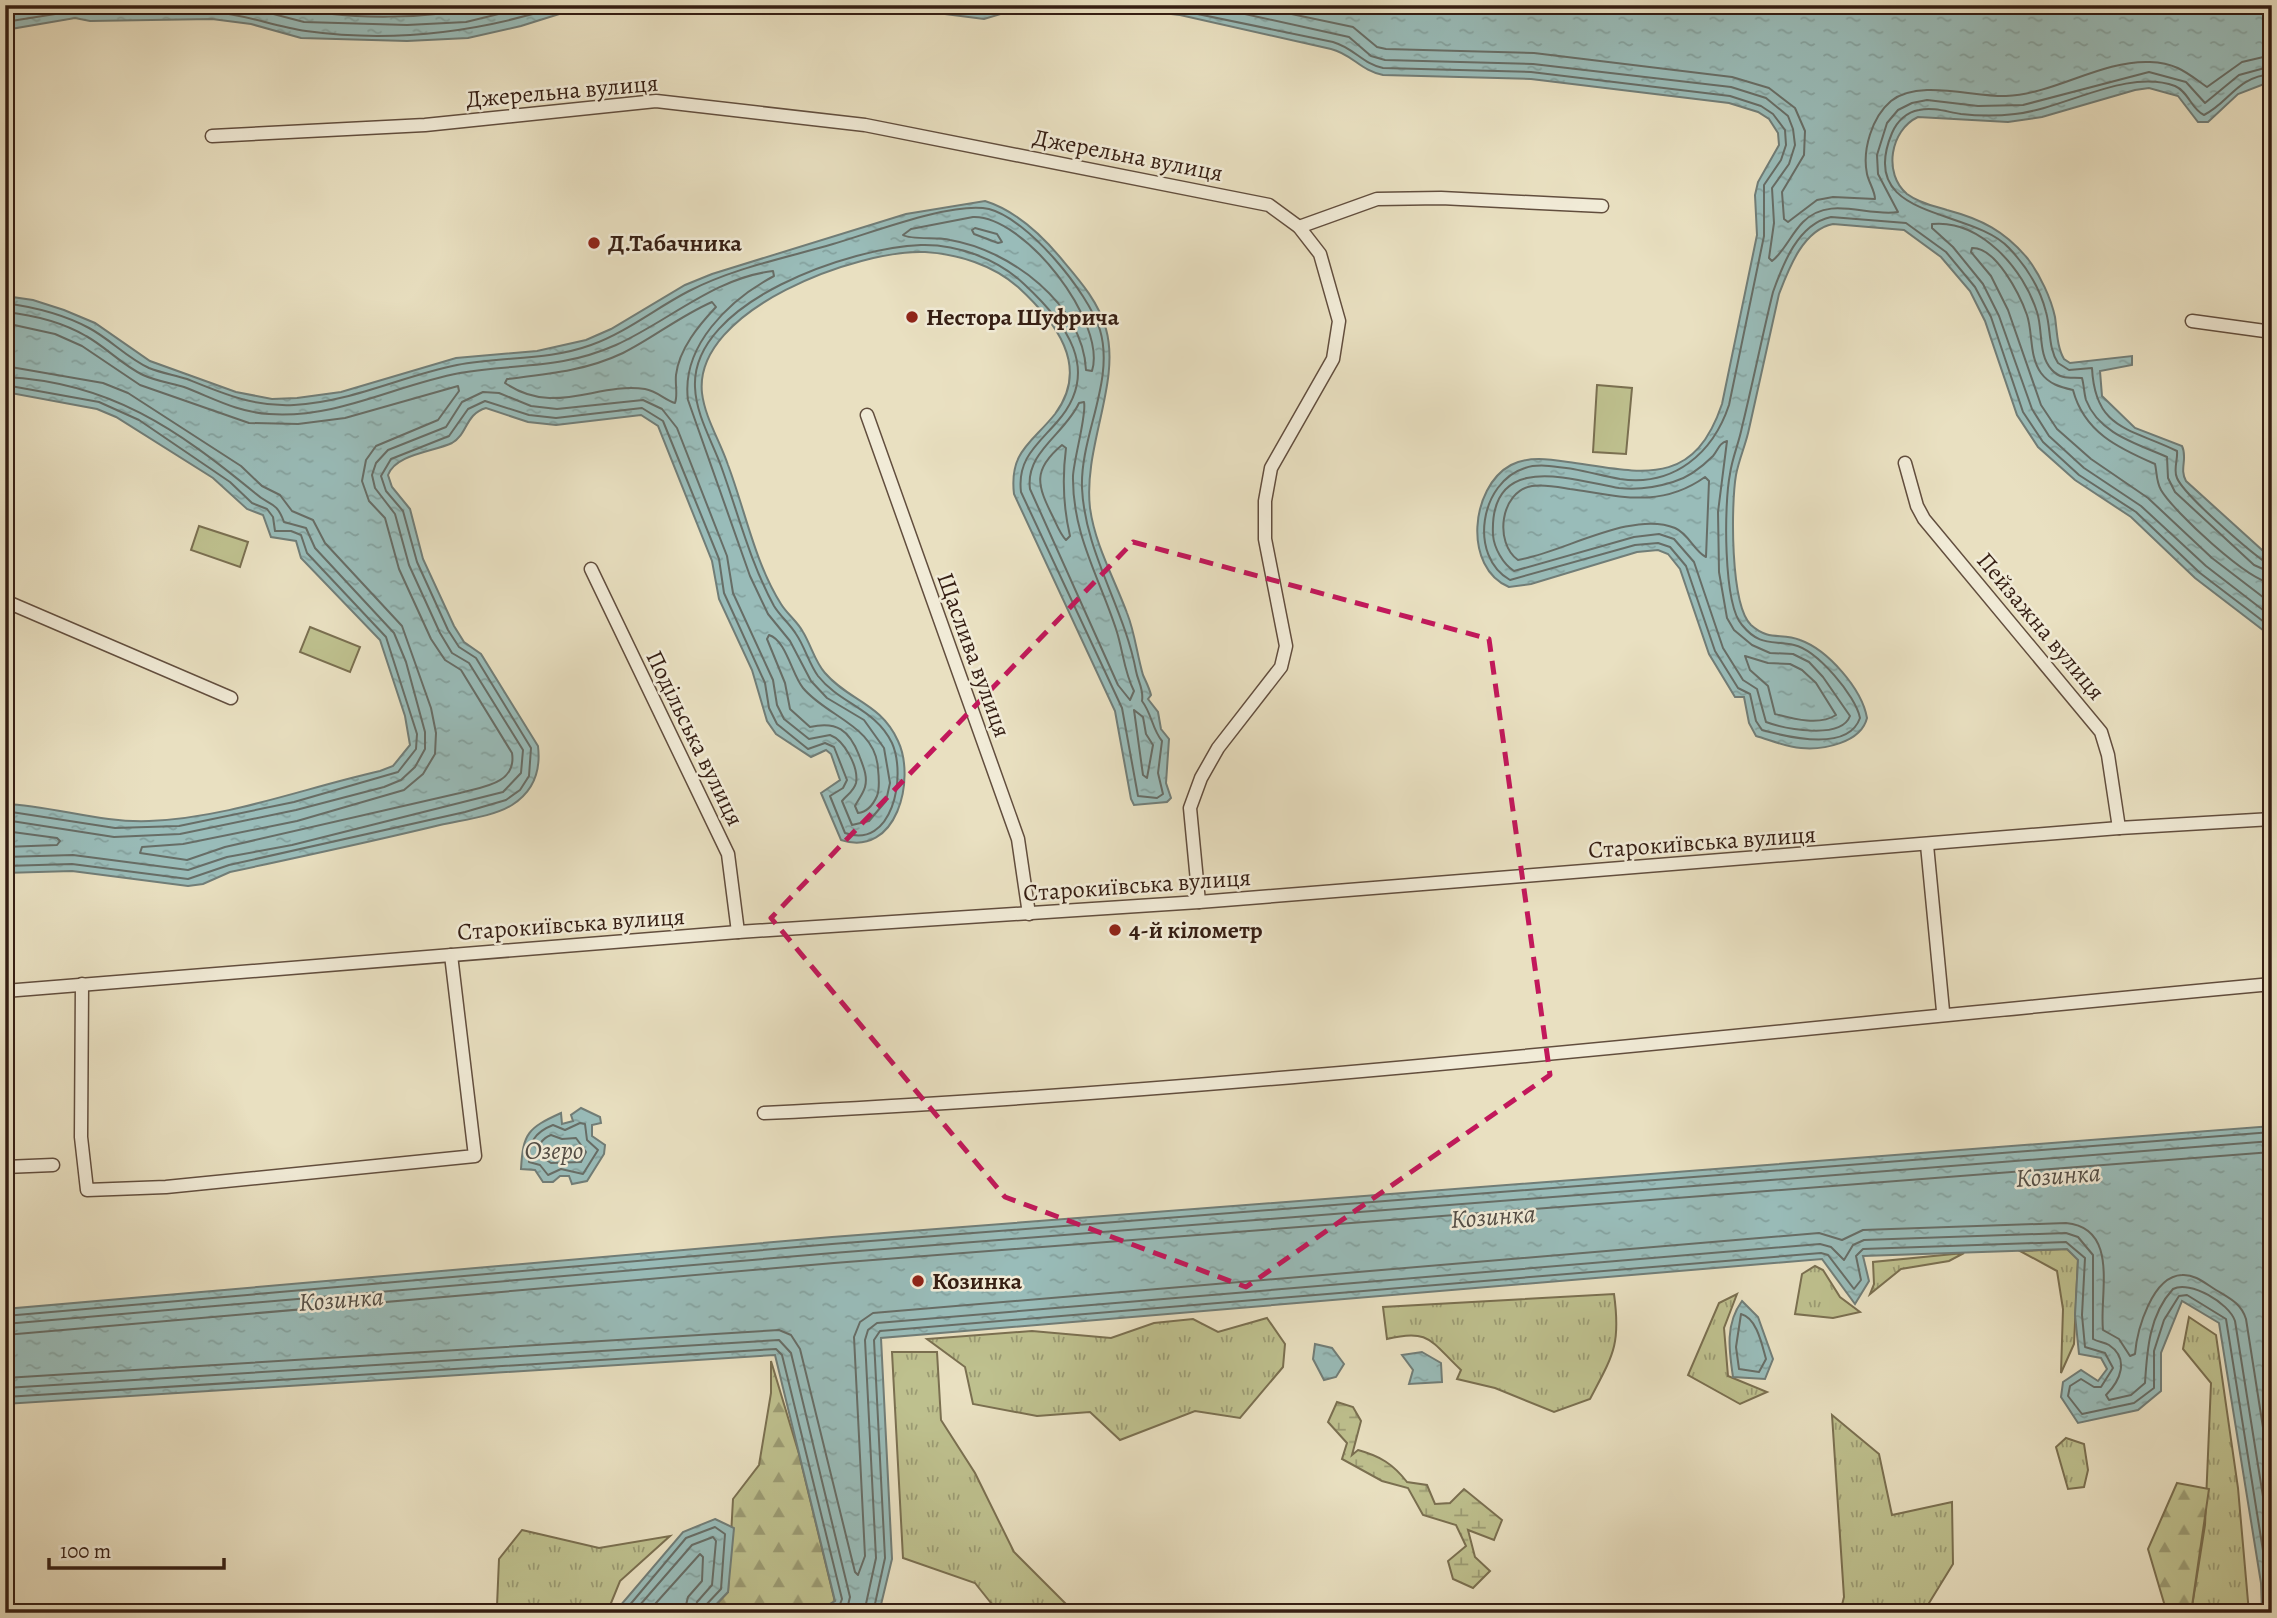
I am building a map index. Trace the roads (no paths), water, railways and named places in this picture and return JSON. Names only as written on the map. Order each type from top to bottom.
[{"type":"street","name":"Джерельна вулиця","points":[[212,136],[425,125],[656,100],[865,125],[1013,153],[1269,205],[1299,227],[1320,254],[1339,321],[1333,359],[1271,468],[1265,501],[1265,539],[1286,646],[1281,667],[1218,748],[1200,778],[1190,808],[1199,902]]},
{"type":"street","points":[[1299,227],[1377,199],[1441,198],[1602,206]]},
{"type":"street","points":[[2192,321],[2272,332]]},
{"type":"street","name":"Щаслива вулиця","points":[[867,415],[1018,839],[1029,914]]},
{"type":"street","name":"Пейзажна вулиця","points":[[1905,463],[1916,506],[1924,519],[2101,732],[2109,755],[2119,828]]},
{"type":"street","name":"Подільська вулиця","points":[[591,569],[728,854],[738,932]]},
{"type":"street","points":[[5,601],[231,698]]},
{"type":"street","name":"Старокиївська вулиця","points":[[5,991],[738,932],[1199,902],[2119,828],[2272,819]]},
{"type":"street","points":[[1927,845],[1943,1011]]},
{"type":"street","points":[[82,984],[81,1137],[87,1190],[166,1187],[475,1156],[451,955]]},
{"type":"street","points":[[764,1113],[992,1102],[1428,1066],[2272,984]]},
{"type":"street","points":[[5,1167],[53,1165]]},
{"type":"water","points":[[5,5],[588,5],[521,26],[468,38],[407,41],[301,38],[251,24],[212,19],[90,21],[75,18],[5,30]]},
{"type":"water","points":[[874,5],[1008,5],[1001,14],[984,19]]},
{"type":"water","points":[[1091,5],[2272,5],[2272,81],[2238,94],[2208,122],[2198,122],[2178,96],[2149,88],[2042,117],[2008,122],[1918,117],[1901,132],[1893,153],[1893,164],[1899,185],[1907,194],[1992,227],[2028,259],[2051,302],[2064,359],[2070,363],[2132,356],[2132,365],[2100,371],[2102,396],[2135,428],[2182,446],[2186,481],[2272,559],[2272,637],[2195,578],[2131,517],[2075,480],[2038,447],[2017,415],[1985,321],[1970,291],[1941,257],[1904,230],[1833,224],[1822,228],[1805,242],[1779,294],[1748,435],[1736,475],[1733,508],[1734,553],[1739,597],[1744,614],[1751,625],[1770,635],[1800,640],[1822,652],[1851,683],[1867,718],[1857,734],[1840,743],[1820,748],[1784,745],[1756,736],[1749,723],[1744,697],[1735,697],[1709,654],[1680,569],[1668,554],[1658,550],[1637,552],[1531,584],[1509,587],[1494,577],[1484,563],[1477,527],[1480,508],[1487,491],[1497,476],[1518,462],[1546,459],[1641,471],[1661,469],[1680,463],[1696,451],[1710,432],[1722,404],[1757,235],[1755,195],[1758,182],[1779,145],[1778,133],[1769,119],[1758,112],[1729,103],[1531,79],[1383,75],[1331,49],[1180,15]]},
{"type":"water","points":[[985,201],[1019,218],[1047,243],[1089,293],[1106,329],[1109,371],[1092,462],[1090,508],[1100,548],[1130,621],[1143,675],[1151,695],[1148,699],[1158,712],[1161,729],[1169,739],[1166,783],[1171,798],[1167,802],[1134,805],[1131,799],[1115,711],[1014,494],[1013,479],[1019,457],[1055,414],[1065,396],[1070,379],[1064,345],[1044,314],[1008,279],[974,262],[925,252],[861,261],[824,273],[786,290],[751,311],[724,335],[706,363],[702,393],[709,420],[725,456],[757,554],[783,608],[801,628],[825,673],[883,718],[898,741],[905,775],[903,794],[888,827],[876,837],[860,842],[841,840],[821,793],[840,780],[831,754],[826,750],[811,757],[776,734],[767,721],[752,670],[719,599],[712,561],[658,426],[641,415],[556,425],[528,422],[486,408],[470,419],[461,435],[452,443],[399,462],[388,475],[392,487],[410,509],[423,559],[454,626],[464,642],[481,654],[538,746],[537,772],[531,787],[520,799],[504,809],[486,815],[230,872],[203,884],[188,886],[72,871],[5,873],[5,804],[131,821],[178,819],[237,808],[380,771],[393,766],[410,745],[405,716],[380,640],[301,558],[296,541],[271,537],[263,515],[247,509],[213,478],[116,417],[97,409],[5,392],[5,296],[33,300],[64,310],[95,323],[150,361],[236,392],[272,399],[297,398],[341,392],[456,358],[537,351],[586,340],[611,329],[685,285],[712,274],[906,214]]},
{"type":"water","name":"Озеро","points":[[581,1108],[600,1117],[601,1123],[592,1125],[592,1136],[605,1145],[604,1154],[587,1181],[572,1184],[569,1176],[560,1176],[553,1182],[543,1182],[535,1170],[521,1169],[523,1147],[529,1133],[541,1123],[561,1113],[562,1124],[573,1121],[571,1115]]},
{"type":"water","points":[[2272,1126],[2272,1258],[2269,1259],[2272,1276],[2272,1613],[2262,1613],[2261,1583],[2219,1323],[2182,1301],[2161,1353],[2161,1391],[2138,1410],[2078,1423],[2061,1397],[2063,1382],[2081,1370],[2098,1381],[2107,1369],[2101,1358],[2079,1354],[2075,1315],[2078,1260],[2067,1249],[1863,1256],[1869,1281],[1855,1304],[1822,1259],[881,1338],[892,1559],[879,1613],[814,1613],[835,1601],[775,1355],[5,1404],[5,1309],[832,1237]]},
{"type":"water","points":[[1742,1301],[1758,1317],[1773,1359],[1765,1379],[1733,1377],[1731,1328]]},
{"type":"water","points":[[1315,1344],[1332,1348],[1344,1364],[1336,1377],[1324,1380],[1313,1359]]},
{"type":"water","points":[[1422,1352],[1441,1363],[1442,1382],[1409,1384],[1413,1370],[1402,1355]]},
{"type":"water","points":[[715,1519],[734,1528],[728,1592],[708,1613],[646,1613],[643,1610],[614,1613],[683,1532]]},
{"type":"place","name":"Д.Табачника","points":[[594,243]]},
{"type":"place","name":"Нестора Шуфрича","points":[[912,317]]},
{"type":"place","name":"4-й кілометр","points":[[1115,930]]},
{"type":"place","name":"Козинка","points":[[918,1281]]}]
